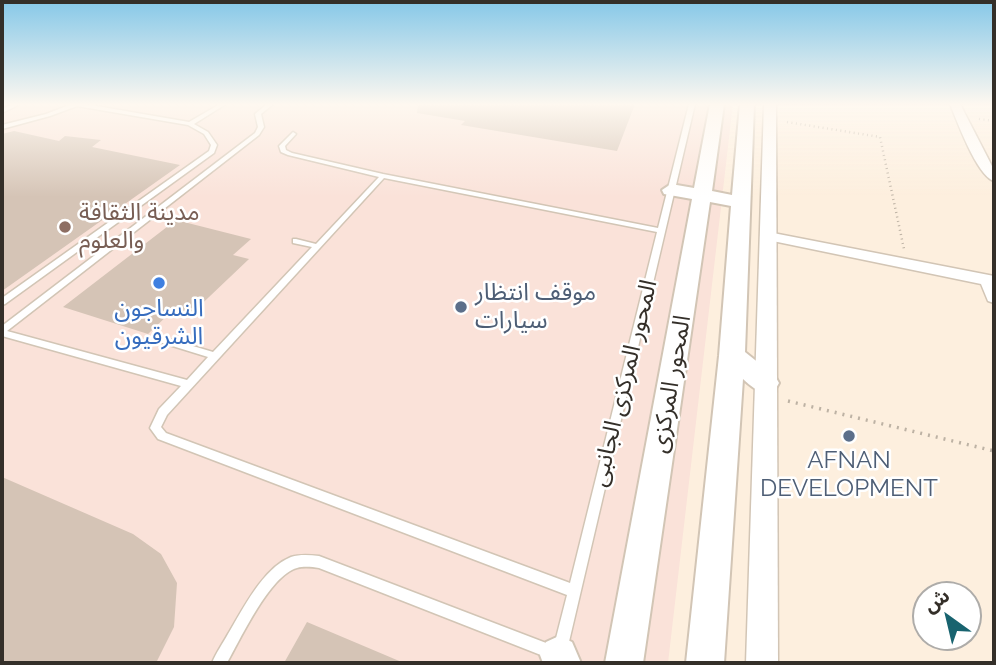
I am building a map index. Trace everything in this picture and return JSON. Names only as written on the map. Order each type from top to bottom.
[{"type":"main road","name":"المحور المركزى","points":[[624,663],[712,135]]},
{"type":"main road","name":"المحور المركزى","points":[[705,663],[732,356],[745,135]]},
{"type":"main road","points":[[671,190],[740,202]]},
{"type":"main road","points":[[732,356],[766,389]]},
{"type":"street","points":[[762,663],[770,135]]},
{"type":"street","points":[[970,135],[987,170],[994,177]]},
{"type":"street","points":[[768,236],[991,281],[994,297]]},
{"type":"lane","points":[[2,302],[209,156],[214,145],[206,135]]},
{"type":"lane","points":[[2,332],[256,135]]},
{"type":"lane","points":[[292,135],[282,146],[286,152],[383,176],[661,231]]},
{"type":"lane","name":"المحور المركزى الجانبى","points":[[559,661],[684,135]]},
{"type":"lane","points":[[383,176],[188,384],[159,417],[155,428],[162,436],[574,591]]},
{"type":"lane","points":[[296,241],[316,246]]},
{"type":"lane","points":[[2,332],[188,384]]},
{"type":"lane","points":[[156,338],[215,355]]},
{"type":"lane","points":[[219,663],[274,576],[294,563],[307,560],[319,562],[559,661]]},
{"type":"path","points":[[871,135],[880,137],[908,264]]},
{"type":"path","points":[[766,389],[994,451]]},
{"type":"shaded area","points":[[2,135],[729,135],[668,663],[2,663]]},
{"type":"building","points":[[2,135],[32,135],[59,141],[65,136],[101,140],[92,147],[180,165],[2,291]]},
{"type":"building","points":[[521,135],[623,135],[617,151]]},
{"type":"building","name":"النساجون الشرقيون","points":[[176,220],[251,239],[233,255],[249,259],[189,316],[172,311],[148,334],[63,307]]},
{"type":"building","points":[[2,477],[133,534],[161,554],[177,583],[174,627],[156,663],[2,663]]},
{"type":"building","points":[[307,622],[404,663],[284,663]]},
{"type":"place","name":"مدينة الثقافة والعلوم","points":[[65,227]]},
{"type":"place","name":"النساجون الشرقيون","points":[[159,283]]},
{"type":"place","name":"موقف انتظار سيارات","points":[[461,307]]},
{"type":"place","name":"AFNAN DEVELOPMENT","points":[[849,436]]}]
